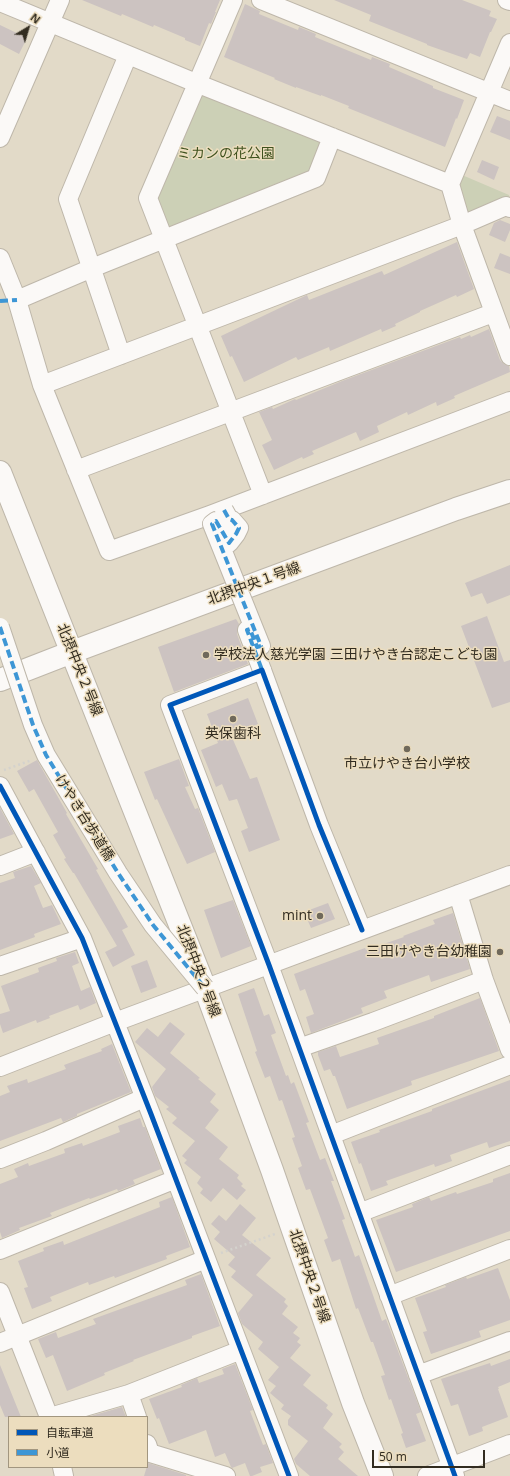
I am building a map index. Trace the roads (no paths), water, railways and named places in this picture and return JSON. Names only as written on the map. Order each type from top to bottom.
[{"type":"street","points":[[0,138],[60,0]]},
{"type":"street","points":[[232,0],[148,198],[263,496]]},
{"type":"street","points":[[261,0],[510,101]]},
{"type":"street","points":[[0,2],[196,83],[450,184]]},
{"type":"street","points":[[510,43],[450,184],[462,225],[510,356]]},
{"type":"street","points":[[121,355],[68,199],[128,55]]},
{"type":"street","points":[[17,300],[92,268],[316,178],[332,137]]},
{"type":"street","points":[[42,385],[462,225],[506,206],[510,208]]},
{"type":"street","points":[[0,258],[17,300],[42,385],[109,551],[263,496],[510,401]]},
{"type":"street","points":[[76,470],[493,313]]},
{"type":"street","name":"北摂中央２号線","points":[[0,472],[205,988],[292,1228],[353,1404],[382,1476]]},
{"type":"street","name":"北摂中央１号線","points":[[0,680],[456,508],[510,491]]},
{"type":"street","points":[[224,510],[229,519],[232,520],[238,528],[236,534],[229,543],[216,522],[212,524],[261,646],[257,647],[250,629],[247,630],[319,825],[362,930]]},
{"type":"street","name":"けやき台歩道橋","points":[[0,627],[33,725],[46,755],[118,873],[153,925],[205,988]]},
{"type":"street","points":[[262,670],[170,704],[269,965],[453,1471]]},
{"type":"street","points":[[0,786],[82,938],[289,1476]]},
{"type":"street","points":[[0,866],[36,852]]},
{"type":"street","points":[[0,1067],[205,988],[510,875]]},
{"type":"street","points":[[458,894],[484,980],[510,1050]]},
{"type":"street","points":[[0,966],[82,938]]},
{"type":"street","points":[[299,1048],[484,980]]},
{"type":"street","points":[[331,1135],[510,1065]]},
{"type":"street","points":[[0,1159],[46,1141],[144,1098]]},
{"type":"street","points":[[359,1213],[510,1155]]},
{"type":"street","points":[[0,1250],[176,1179]]},
{"type":"street","points":[[389,1296],[510,1249]]},
{"type":"street","points":[[0,1343],[206,1259]]},
{"type":"street","points":[[0,1292],[49,1416]]},
{"type":"street","points":[[418,1375],[510,1341]]},
{"type":"street","points":[[52,1416],[129,1394],[241,1350]]},
{"type":"street","points":[[129,1394],[137,1416]]},
{"type":"street","points":[[427,1476],[453,1471],[510,1444]]},
{"type":"street","points":[[148,1447],[150,1452],[226,1476]]},
{"type":"place","name":"学校法人慈光学園 三田けやき台認定こども園","points":[[206,655]]},
{"type":"place","name":"英保歯科","points":[[233,719]]},
{"type":"place","name":"市立けやき台小学校","points":[[407,749]]},
{"type":"place","name":"mint","points":[[320,916]]},
{"type":"place","name":"三田けやき台幼稚園","points":[[500,952]]},
{"type":"park label","name":"ミカンの花公園","points":[[226,154]]}]
